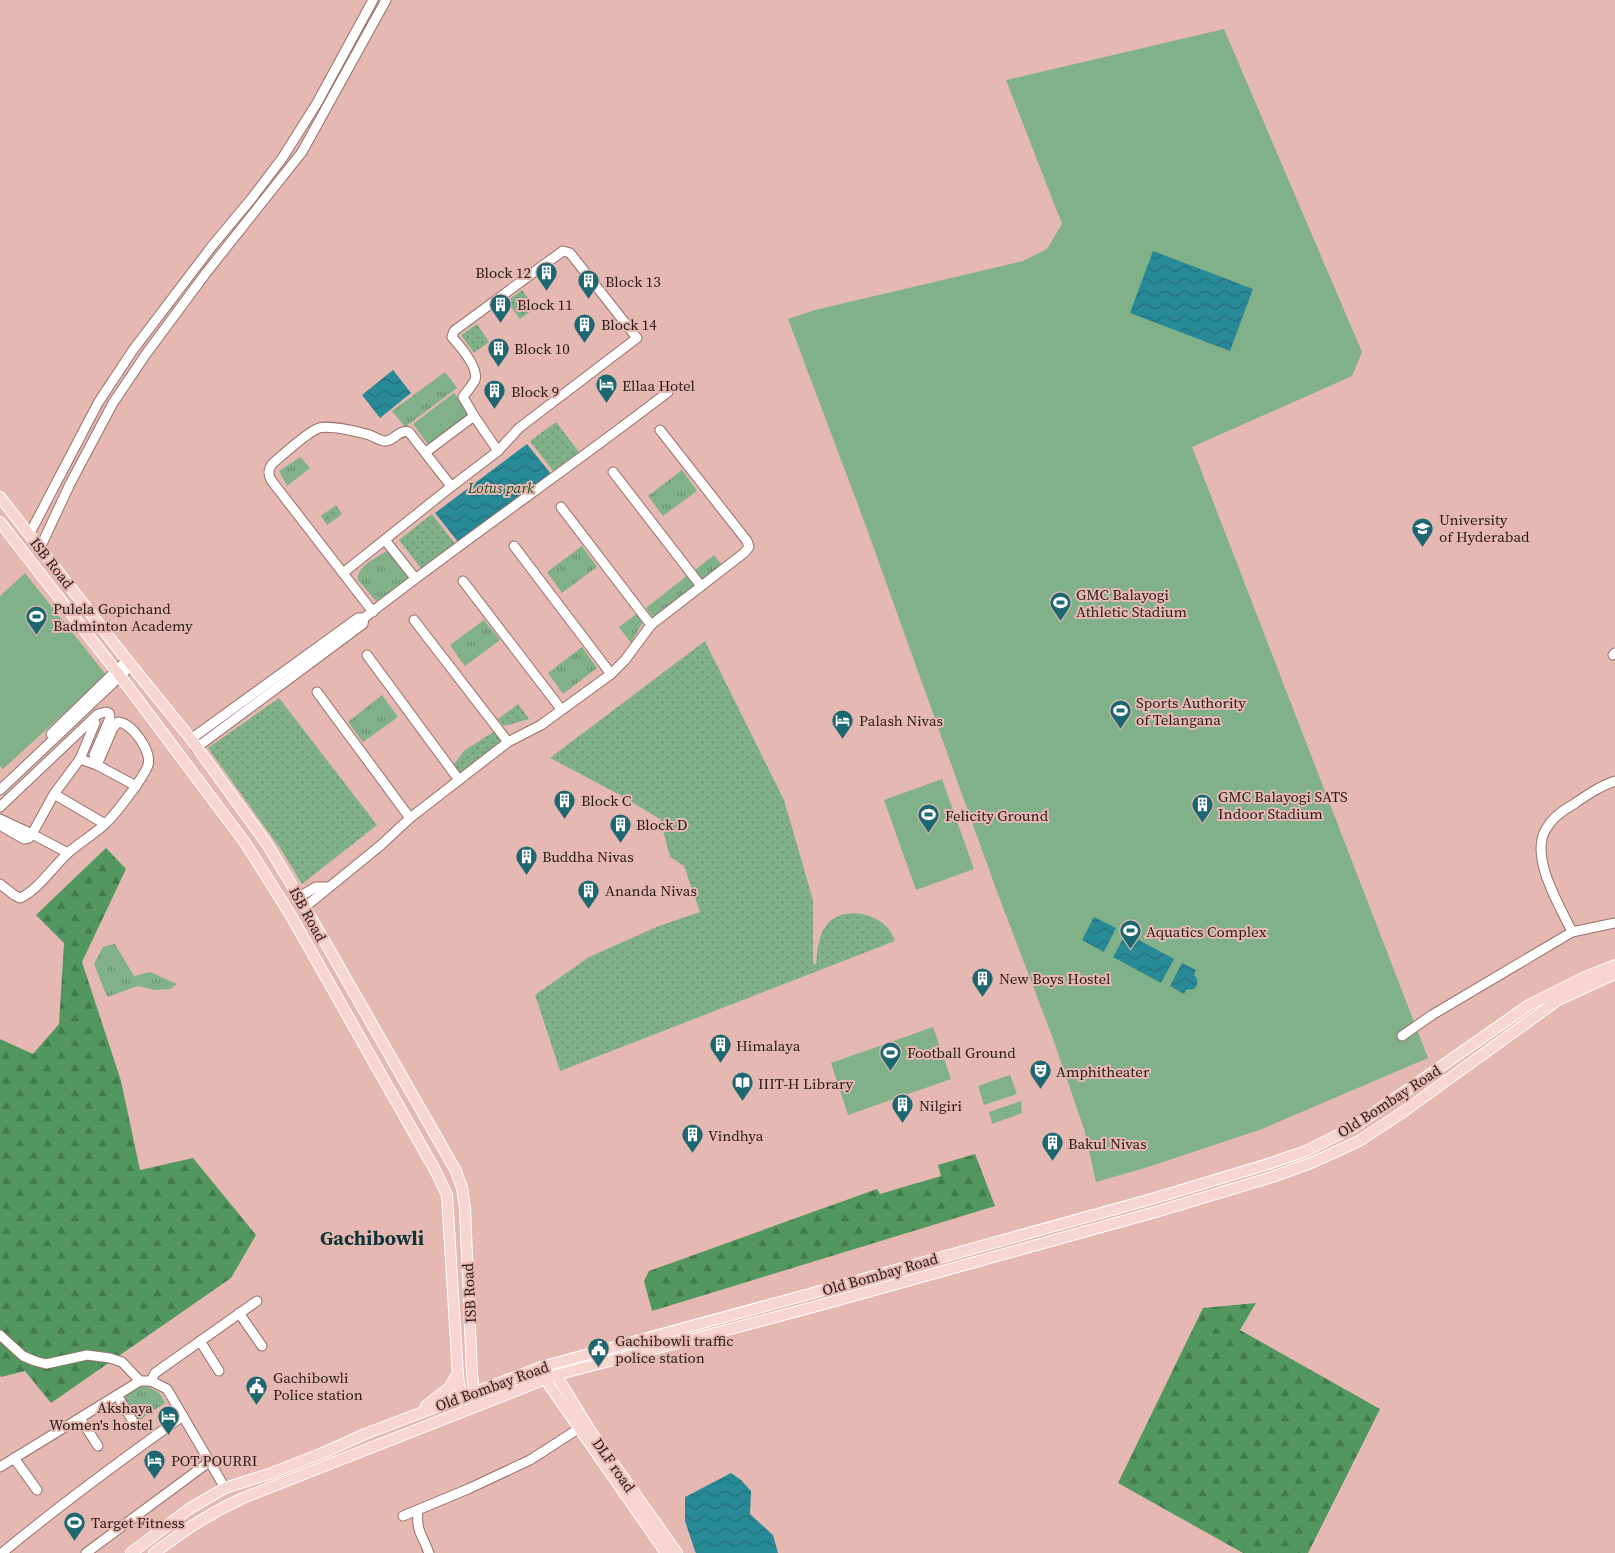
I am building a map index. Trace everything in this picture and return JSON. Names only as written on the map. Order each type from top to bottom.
[{"type":"main road","name":"ISB Road","points":[[0,497],[194,744],[267,844],[452,1164],[462,1188],[466,1208],[476,1406]]},
{"type":"main road","name":"ISB Road","points":[[0,522],[246,844],[290,914],[436,1170],[447,1195],[458,1373],[463,1411]]},
{"type":"main road","name":"Old Bombay Road","points":[[131,1553],[188,1510],[225,1488],[325,1452],[461,1396],[541,1367],[793,1299],[1127,1205],[1306,1151],[1352,1128],[1528,1005],[1585,977],[1615,965]]},
{"type":"main road","name":"Old Bombay Road","points":[[154,1553],[214,1511],[556,1375],[806,1309],[1131,1219],[1272,1177],[1311,1163],[1359,1140],[1414,1104],[1558,1000],[1615,974]]},
{"type":"main road","points":[[379,1068],[392,1060]]},
{"type":"main road","points":[[1127,1205],[1131,1219]]},
{"type":"main road","points":[[472,1343],[480,1380],[495,1385]]},
{"type":"main road","points":[[408,1417],[444,1394],[458,1373]]},
{"type":"main road","name":"DLF road","points":[[556,1375],[591,1432],[677,1553]]},
{"type":"main road","points":[[545,1379],[666,1553]]},
{"type":"main road","points":[[253,1479],[258,1492]]},
{"type":"street","points":[[29,534],[98,403],[139,343],[283,156],[318,103],[373,0]]},
{"type":"street","points":[[40,548],[70,484],[113,403],[206,272],[302,152],[386,0]]},
{"type":"street","points":[[343,573],[451,486],[498,451],[520,428],[637,338],[570,253],[563,252],[549,261],[454,331],[452,338],[462,348],[476,371],[475,379],[463,397],[498,451]]},
{"type":"street","points":[[194,744],[358,618],[364,618],[373,612],[415,578],[593,450],[668,392]]},
{"type":"street","points":[[426,452],[474,416]]},
{"type":"street","points":[[373,612],[271,480],[268,474],[269,468],[299,442],[320,428],[334,428],[367,434],[384,441],[405,431],[426,452],[451,486]]},
{"type":"street","points":[[302,902],[316,887],[329,887],[381,845],[410,818],[508,742],[541,725],[611,674],[625,660],[651,625],[744,553],[749,547],[747,541],[660,430]]},
{"type":"street","points":[[613,472],[701,586]]},
{"type":"street","points":[[561,507],[651,625]]},
{"type":"street","points":[[385,540],[415,578]]},
{"type":"street","points":[[514,546],[611,674]]},
{"type":"street","points":[[463,581],[561,709]]},
{"type":"street","points":[[414,620],[508,742]]},
{"type":"street","points":[[367,656],[458,780]]},
{"type":"street","points":[[0,790],[19,769],[129,663]]},
{"type":"street","points":[[317,692],[410,818]]},
{"type":"street","points":[[0,807],[92,720],[106,712],[110,715],[94,755]]},
{"type":"street","points":[[1,827],[26,839],[54,794],[80,759],[95,724],[92,720]]},
{"type":"street","points":[[0,884],[14,896],[20,898],[27,896],[68,853],[105,824],[136,786],[145,772],[149,758],[137,734],[123,723],[115,723],[97,765]]},
{"type":"street","points":[[80,759],[97,765],[136,786]]},
{"type":"street","points":[[0,783],[19,769]]},
{"type":"street","points":[[1572,932],[1545,872],[1540,850],[1545,830],[1560,813],[1605,785],[1615,781]]},
{"type":"street","points":[[54,794],[105,824]]},
{"type":"street","points":[[30,833],[68,853]]},
{"type":"street","points":[[1402,1036],[1432,1015],[1572,932],[1615,923]]},
{"type":"street","points":[[151,1381],[154,1373],[257,1301]]},
{"type":"street","points":[[239,1313],[262,1346]]},
{"type":"street","points":[[0,1335],[23,1356],[35,1361],[46,1364],[87,1355],[110,1358],[122,1362],[140,1381]]},
{"type":"street","points":[[200,1341],[218,1371]]},
{"type":"street","points":[[0,1467],[140,1381],[151,1381],[167,1389],[225,1488]]},
{"type":"street","points":[[117,1395],[134,1423]]},
{"type":"street","points":[[2,1553],[133,1451],[183,1416]]},
{"type":"street","points":[[80,1418],[98,1446]]},
{"type":"street","points":[[403,1516],[468,1489],[530,1460],[578,1428]]},
{"type":"street","points":[[14,1458],[37,1490]]},
{"type":"street","points":[[86,1553],[209,1462]]},
{"type":"street","points":[[418,1510],[419,1534],[426,1544],[429,1553]]},
{"type":"green space","name":"Sports Authority of Telangana","points":[[1224,29],[1362,352],[1352,376],[1192,447],[1428,1058],[1262,1129],[1148,1167],[1096,1182],[1084,1129],[1052,1036],[996,889],[864,521],[788,319],[815,310],[1023,261],[1047,249],[1062,224],[1006,80]]},
{"type":"green space","points":[[522,290],[535,308],[520,319],[507,301]]},
{"type":"green space","points":[[477,324],[489,342],[474,353],[461,335]]},
{"type":"green space","points":[[445,372],[457,388],[405,427],[392,411]]},
{"type":"green space","points":[[454,393],[474,416],[430,447],[413,424]]},
{"type":"green space","points":[[556,422],[579,452],[553,471],[530,441]]},
{"type":"green space","points":[[300,457],[310,468],[287,486],[279,471]]},
{"type":"green space","points":[[682,470],[697,491],[663,516],[648,496]]},
{"type":"green space","points":[[336,505],[342,514],[327,525],[321,516]]},
{"type":"green space","points":[[432,514],[456,545],[423,571],[399,540]]},
{"type":"green space","points":[[582,546],[597,567],[562,593],[547,572]]},
{"type":"green space","points":[[388,550],[410,578],[376,601],[358,580],[358,575],[368,562]]},
{"type":"green space","points":[[714,555],[722,565],[703,580],[695,570]]},
{"type":"green space","name":"Pulela Gopichand Badminton Academy","points":[[25,573],[106,675],[3,769],[0,766],[0,596]]},
{"type":"green space","points":[[688,575],[696,586],[654,619],[646,608]]},
{"type":"green space","points":[[639,612],[644,620],[631,643],[619,627]]},
{"type":"green space","points":[[484,620],[500,640],[465,666],[450,645]]},
{"type":"green space","points":[[705,641],[784,800],[813,900],[813,963],[816,965],[819,940],[825,927],[833,919],[842,915],[864,914],[874,918],[884,924],[891,932],[895,941],[560,1071],[535,995],[589,957],[659,926],[700,912],[684,866],[670,857],[660,819],[620,795],[550,758]]},
{"type":"green space","points":[[582,647],[597,668],[563,694],[548,673]]},
{"type":"green space","points":[[382,695],[398,717],[363,742],[348,722]]},
{"type":"green space","points":[[279,698],[377,825],[302,884],[282,851],[208,748]]},
{"type":"green space","points":[[518,704],[529,719],[504,726],[498,719]]},
{"type":"green space","points":[[495,731],[504,740],[460,773],[454,764],[465,750]]},
{"type":"green space","name":"Felicity Ground","points":[[942,779],[974,869],[916,890],[884,800]]},
{"type":"green space","points":[[106,848],[126,869],[82,962],[121,1081],[140,1170],[193,1158],[256,1235],[231,1278],[51,1403],[25,1371],[1,1377],[0,1375],[0,1039],[33,1054],[59,1024],[64,943],[36,915]]},
{"type":"green space","points":[[115,944],[134,976],[150,972],[177,984],[170,989],[154,990],[138,986],[107,997],[94,964],[103,947]]},
{"type":"green space","name":"Football Ground","points":[[933,1027],[951,1079],[848,1115],[831,1063]]},
{"type":"green space","points":[[1010,1075],[1017,1094],[984,1105],[978,1086]]},
{"type":"green space","points":[[1021,1101],[1022,1113],[992,1124],[989,1112]]},
{"type":"green space","points":[[975,1154],[995,1206],[652,1311],[644,1281],[649,1271],[877,1189],[880,1194],[941,1176],[938,1165]]},
{"type":"green space","points":[[1256,1303],[1240,1330],[1380,1409],[1308,1553],[1243,1553],[1118,1483],[1203,1308]]},
{"type":"green space","points":[[146,1386],[158,1392],[165,1403],[136,1422],[120,1398],[138,1387]]},
{"type":"water","points":[[1153,251],[1253,289],[1230,351],[1130,313]]},
{"type":"water","points":[[393,370],[411,393],[380,418],[362,395]]},
{"type":"water","name":"Lotus park","points":[[527,444],[551,474],[459,543],[435,513]]},
{"type":"water","points":[[1094,917],[1116,928],[1104,952],[1082,940]]},
{"type":"water","points":[[1126,933],[1174,959],[1161,983],[1113,957]]},
{"type":"water","points":[[1182,963],[1196,970],[1194,975],[1197,982],[1194,989],[1186,990],[1184,994],[1170,986]]},
{"type":"water","points":[[731,1473],[751,1491],[750,1514],[773,1535],[778,1553],[696,1553],[685,1521],[685,1497]]},
{"type":"place","name":"Block 12","points":[[547,291]]},
{"type":"place","name":"Block 13","points":[[589,300]]},
{"type":"place","name":"Block 11","points":[[501,323]]},
{"type":"place","name":"Block 14","points":[[585,343]]},
{"type":"place","name":"Block 10","points":[[498,367]]},
{"type":"place","name":"Ellaa Hotel","points":[[606,404]]},
{"type":"place","name":"Block 9","points":[[495,410]]},
{"type":"place","name":"University of Hyderabad","points":[[1423,547]]},
{"type":"place","name":"GMC Balayogi Athletic Stadium","points":[[1060,622]]},
{"type":"place","name":"Pulela Gopichand Badminton Academy","points":[[37,636]]},
{"type":"place","name":"Sports Authority of Telangana","points":[[1120,730]]},
{"type":"place","name":"Palash Nivas","points":[[843,739]]},
{"type":"place","name":"Block C","points":[[565,819]]},
{"type":"place","name":"GMC Balayogi SATS Indoor Stadium","points":[[1202,824]]},
{"type":"place","name":"Felicity Ground","points":[[929,834]]},
{"type":"place","name":"Block D","points":[[620,843]]},
{"type":"place","name":"Buddha Nivas","points":[[526,875]]},
{"type":"place","name":"Ananda Nivas","points":[[589,909]]},
{"type":"place","name":"Aquatics Complex","points":[[1130,950]]},
{"type":"place","name":"New Boys Hostel","points":[[983,997]]},
{"type":"place","name":"Himalaya","points":[[720,1064]]},
{"type":"place","name":"Football Ground","points":[[891,1071]]},
{"type":"place","name":"Amphitheater","points":[[1040,1090]]},
{"type":"place","name":"IIIT-H Library","points":[[742,1102]]},
{"type":"place","name":"Nilgiri","points":[[903,1124]]},
{"type":"place","name":"Vindhya","points":[[692,1154]]},
{"type":"place","name":"Bakul Nivas","points":[[1052,1162]]},
{"type":"place","name":"Gachibowli traffic police station","points":[[599,1368]]},
{"type":"place","name":"Gachibowli Police station","points":[[257,1405]]},
{"type":"place","name":"Akshaya Women's hostel","points":[[169,1435]]},
{"type":"place","name":"POT POURRI","points":[[155,1479]]},
{"type":"place","name":"Target Fitness","points":[[75,1541]]},
{"type":"district","name":"Gachibowli","points":[[372,1238]]}]
